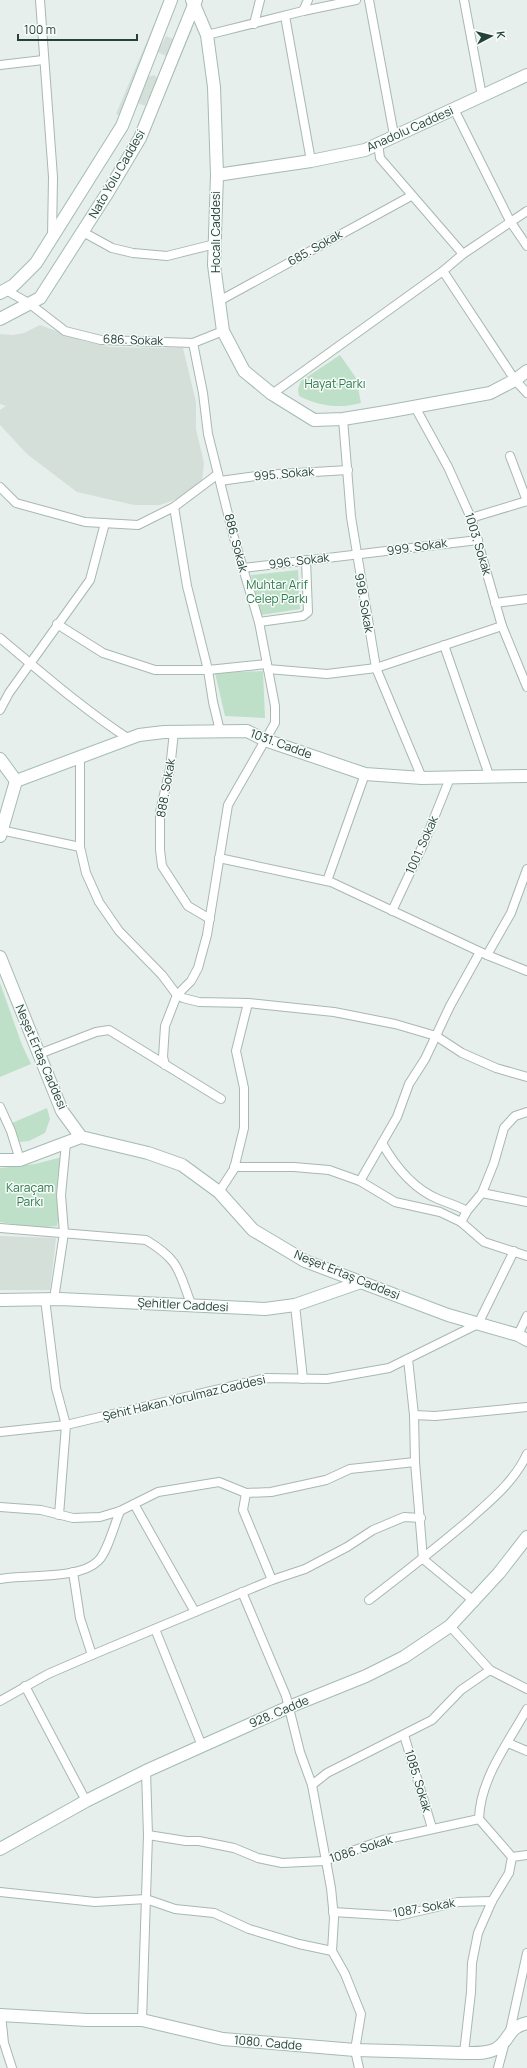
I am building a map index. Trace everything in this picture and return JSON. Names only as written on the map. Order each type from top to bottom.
[{"type":"street","points":[[40,0],[43,60],[53,177],[52,238]]},
{"type":"street","points":[[3,291],[14,285],[36,263],[122,126],[171,0]]},
{"type":"street","points":[[254,24],[260,0]]},
{"type":"street","points":[[303,11],[308,0]]},
{"type":"street","points":[[207,35],[303,11],[356,0]]},
{"type":"street","points":[[369,0],[394,135]]},
{"type":"street","points":[[464,0],[482,96]]},
{"type":"street","name":"Hocalı Caddesi","points":[[194,1],[207,35],[214,87],[217,175],[214,265],[223,331],[244,371],[272,394],[314,420],[343,418],[415,407],[490,393],[515,380],[527,371]]},
{"type":"street","name":"Nato Yolu Caddesi","points":[[0,319],[40,298],[140,138],[194,1]]},
{"type":"street","points":[[285,16],[311,162]]},
{"type":"street","points":[[0,65],[43,60]]},
{"type":"street","name":"Anadolu Caddesi","points":[[217,175],[311,162],[365,150],[394,135],[527,75]]},
{"type":"street","points":[[454,109],[510,221],[527,246]]},
{"type":"street","points":[[378,143],[380,158],[411,196],[463,254]]},
{"type":"street","name":"685. Sokak","points":[[219,301],[411,196]]},
{"type":"street","points":[[272,394],[443,271],[463,254],[527,211]]},
{"type":"street","points":[[82,232],[112,248],[133,253],[167,256],[215,244]]},
{"type":"street","points":[[443,271],[515,380],[527,393]]},
{"type":"street","name":"686. Sokak","points":[[3,291],[30,304],[65,331],[101,340],[193,343],[223,331]]},
{"type":"street","name":"886. Sokak","points":[[177,995],[191,981],[198,968],[210,919],[228,805],[274,723],[275,706],[259,622],[243,568],[208,434],[203,393],[193,343]]},
{"type":"street","name":"1003. Sokak","points":[[415,407],[448,467],[471,518],[502,626],[527,688]]},
{"type":"street","name":"998. Sokak","points":[[343,418],[351,517],[356,555],[376,668],[422,778]]},
{"type":"street","points":[[471,518],[527,501],[510,456]]},
{"type":"street","name":"995. Sokak","points":[[219,478],[348,470]]},
{"type":"street","points":[[0,487],[16,503],[85,522],[138,525],[174,508],[219,478]]},
{"type":"street","points":[[174,508],[187,586],[208,670],[213,702],[220,731]]},
{"type":"street","points":[[0,710],[57,624],[90,580],[105,523]]},
{"type":"street","name":"999. Sokak","points":[[356,555],[478,540]]},
{"type":"street","name":"996. Sokak","points":[[243,568],[356,555]]},
{"type":"street","points":[[259,622],[303,616],[308,612],[306,560]]},
{"type":"street","points":[[495,603],[527,599]]},
{"type":"street","points":[[57,624],[103,654],[155,670],[208,670],[267,667],[327,674],[376,668],[502,626]]},
{"type":"street","points":[[0,638],[30,664],[104,722],[130,739]]},
{"type":"street","points":[[444,645],[490,778]]},
{"type":"street","name":"1031. Cadde","points":[[16,781],[139,735],[174,732],[220,731],[247,731],[265,740],[365,774],[422,778],[490,778],[527,776]]},
{"type":"street","name":"888. Sokak","points":[[174,732],[170,769],[160,812],[160,850],[162,866],[188,906],[210,919]]},
{"type":"street","points":[[80,757],[80,847],[86,873],[99,902],[119,931],[162,975],[177,995],[199,1002],[248,1003],[301,1008],[364,1017],[436,1036],[462,1053],[496,1068],[527,1077]]},
{"type":"street","points":[[0,759],[16,781],[1,833],[80,847]]},
{"type":"street","points":[[327,881],[365,774]]},
{"type":"street","name":"1001. Sokak","points":[[392,911],[424,843],[450,778]]},
{"type":"street","points":[[219,858],[327,881],[484,954],[527,971]]},
{"type":"street","points":[[360,1181],[397,1117],[409,1084],[425,1059],[436,1036],[484,954],[511,913],[527,869]]},
{"type":"street","name":"Neşet Ertaş Caddesi","points":[[0,957],[62,1111],[81,1137],[148,1153],[182,1165],[219,1192],[253,1230],[304,1260],[448,1315],[523,1338]]},
{"type":"street","points":[[164,1065],[163,1057],[165,1026],[177,995]]},
{"type":"street","points":[[219,1192],[234,1167],[244,1128],[244,1088],[236,1051],[248,1003]]},
{"type":"street","points":[[39,1054],[96,1032],[109,1030],[221,1099]]},
{"type":"street","points":[[0,1107],[11,1131],[20,1160]]},
{"type":"street","points":[[461,1222],[467,1211],[482,1193],[494,1163],[504,1128],[515,1116],[527,1112]]},
{"type":"street","points":[[0,1160],[20,1160],[81,1137]]},
{"type":"street","points":[[59,1515],[66,1425],[56,1388],[50,1299],[64,1233],[61,1194],[66,1143]]},
{"type":"street","points":[[382,1144],[393,1162],[420,1187],[438,1199],[467,1211]]},
{"type":"street","points":[[234,1167],[294,1167],[329,1170],[360,1181],[395,1202],[440,1212],[461,1222],[484,1242],[527,1256]]},
{"type":"street","points":[[482,1193],[527,1202]]},
{"type":"street","points":[[0,1228],[146,1240],[165,1251],[179,1269],[192,1306]]},
{"type":"street","points":[[478,1324],[514,1251]]},
{"type":"street","name":"Şehitler Caddesi","points":[[0,1300],[50,1299],[265,1309],[295,1305],[361,1282]]},
{"type":"street","points":[[295,1305],[303,1379]]},
{"type":"street","points":[[523,1338],[527,1316]]},
{"type":"street","name":"Şehit Hakan Yorulmaz Caddesi","points":[[0,1432],[66,1425],[266,1378],[326,1379],[389,1368],[478,1324]]},
{"type":"street","points":[[408,1359],[414,1415],[414,1462],[423,1559],[475,1602]]},
{"type":"street","points":[[414,1415],[435,1416],[527,1407]]},
{"type":"street","points":[[369,1600],[423,1559],[500,1492],[520,1468],[527,1454]]},
{"type":"street","points":[[0,1507],[40,1510],[73,1518],[100,1517],[120,1511],[158,1492],[218,1482],[246,1493],[271,1492],[326,1480],[350,1468],[414,1462]]},
{"type":"street","points":[[246,1493],[243,1510],[272,1580]]},
{"type":"street","points":[[134,1504],[195,1612]]},
{"type":"street","points":[[0,1579],[73,1572],[90,1567],[99,1561],[120,1511]]},
{"type":"street","points":[[0,1701],[48,1674],[92,1654],[272,1580],[306,1569],[347,1547],[373,1530],[404,1518],[420,1518]]},
{"type":"street","name":"928. Cadde","points":[[0,1849],[86,1801],[146,1771],[384,1668],[422,1646],[450,1626],[475,1602],[527,1537]]},
{"type":"street","points":[[73,1572],[80,1618],[92,1654]]},
{"type":"street","points":[[242,1592],[286,1696],[300,1752],[312,1785],[324,1861],[331,1888],[333,1912],[332,1951],[345,1974],[361,2014],[355,2050],[358,2068]]},
{"type":"street","points":[[450,1626],[490,1670],[527,1689]]},
{"type":"street","points":[[155,1629],[202,1746]]},
{"type":"street","points":[[312,1785],[327,1773],[432,1720],[461,1690],[490,1670]]},
{"type":"street","points":[[26,1686],[86,1801]]},
{"type":"street","points":[[512,1857],[479,1819],[483,1788],[527,1710]]},
{"type":"street","name":"1085. Sokak","points":[[404,1735],[432,1828]]},
{"type":"street","points":[[508,1743],[527,1751]]},
{"type":"street","points":[[142,2020],[148,1835],[146,1771]]},
{"type":"street","name":"1086. Sokak","points":[[148,1835],[186,1841],[199,1841],[234,1848],[258,1858],[282,1862],[324,1861],[383,1840],[432,1828],[479,1819]]},
{"type":"street","points":[[512,1857],[527,1855]]},
{"type":"street","points":[[464,2053],[471,1992],[472,1963],[478,1933],[492,1901],[509,1872],[512,1857]]},
{"type":"street","points":[[0,1892],[95,1902],[146,1899],[175,1910],[214,1913],[249,1929],[299,1944],[332,1951]]},
{"type":"street","name":"1087. Sokak","points":[[333,1912],[398,1916],[458,1902],[492,1901]]},
{"type":"street","points":[[498,2068],[508,2035],[527,1953]]},
{"type":"street","points":[[0,2015],[4,2043],[12,2068]]},
{"type":"street","name":"1080. Cadde","points":[[0,2015],[142,2020],[223,2039],[355,2050],[464,2053],[480,2053],[494,2050],[520,2025],[527,2023]]},
{"type":"shaded area","points":[[158,15],[164,18],[153,42],[161,46],[166,36],[173,39],[169,49],[177,52],[187,28],[192,30],[150,129],[155,101],[148,98],[145,106],[138,103],[141,95],[132,91],[122,116],[116,114]],"holes":[[[150,49],[174,59],[159,95],[151,91],[158,79],[154,75],[147,77],[144,88],[136,84]]]},
{"type":"shaded area","points":[[40,325],[83,341],[110,347],[183,348],[196,402],[196,429],[204,463],[202,481],[185,496],[160,505],[134,505],[77,492],[27,454],[0,425],[0,410],[6,406],[0,404],[0,334],[13,335],[24,333]]},
{"type":"shaded area","points":[[0,1236],[56,1238],[50,1290],[0,1290]]},
{"type":"green space","name":"Hayat Parkı","points":[[340,355],[356,378],[361,403],[345,406],[329,406],[299,396],[298,389],[301,381]]},
{"type":"green space","name":"Muhtar Arif Celep Parkı","points":[[298,570],[300,609],[261,615],[251,575]]},
{"type":"green space","points":[[263,671],[265,718],[225,716],[215,673]]},
{"type":"green space","points":[[0,983],[22,1045],[31,1064],[0,1077]]},
{"type":"green space","points":[[47,1108],[50,1119],[45,1133],[29,1141],[20,1142],[12,1123]]},
{"type":"green space","name":"Karaçam Parkı","points":[[62,1157],[60,1209],[57,1226],[36,1228],[0,1222],[0,1168],[35,1164]]}]
